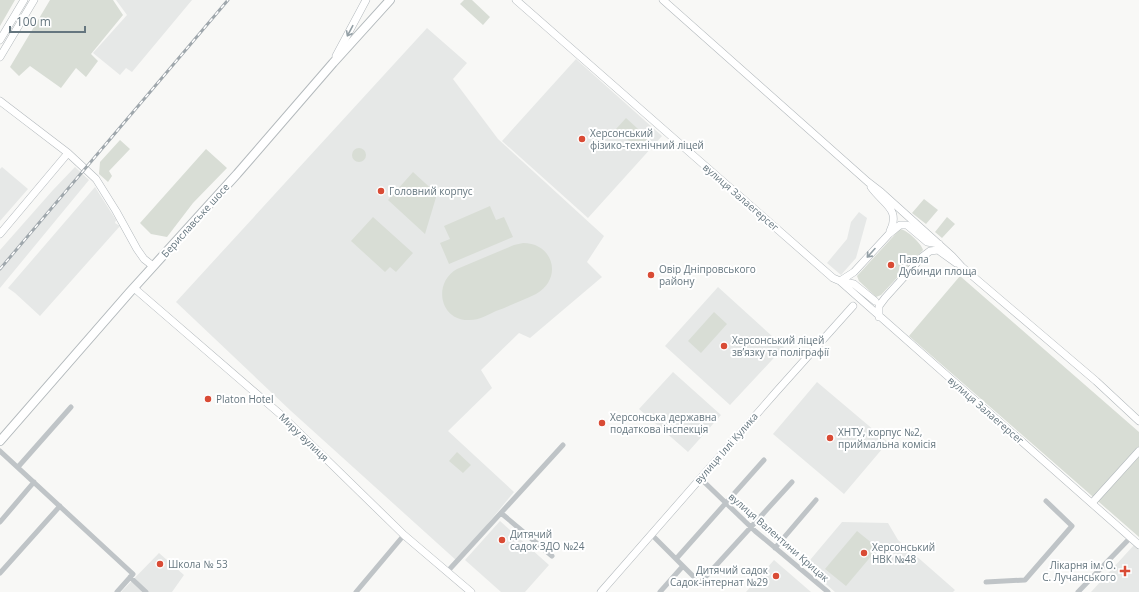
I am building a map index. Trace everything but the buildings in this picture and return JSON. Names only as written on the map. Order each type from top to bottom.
[{"type":"main road","points":[[0,40],[24,0]]},
{"type":"main road","points":[[0,57],[34,0]]},
{"type":"main road","points":[[333,63],[366,0]]},
{"type":"main road","name":"Бериславське шосе","points":[[0,441],[153,266],[237,174],[333,63],[390,0]]},
{"type":"main road","name":"вулиця Залаегерсег","points":[[516,0],[833,278],[854,293],[879,317],[1139,545]]},
{"type":"main road","points":[[663,0],[1139,421]]},
{"type":"main road","points":[[0,102],[68,153],[96,179],[137,249],[144,259],[153,266]]},
{"type":"main road","points":[[0,234],[68,153]]},
{"type":"main road","points":[[868,182],[877,195],[892,210],[894,216],[889,234]]},
{"type":"main road","points":[[840,282],[854,272],[889,234],[900,225],[907,225],[927,242],[939,244]]},
{"type":"main road","points":[[922,257],[926,249],[927,242],[925,232]]},
{"type":"main road","points":[[879,317],[880,306],[885,298],[922,257],[930,251],[938,250],[948,259],[962,266]]},
{"type":"main road","points":[[854,272],[853,306],[885,298]]},
{"type":"main road","points":[[840,282],[854,284],[875,301]]},
{"type":"main road","name":"Миру вулиця","points":[[134,288],[280,414],[404,535],[470,592]]},
{"type":"main road","name":"вулиця Іллі Кулика","points":[[601,592],[853,306]]},
{"type":"main road","points":[[1092,503],[1139,451]]},
{"type":"street","points":[[18,468],[71,407]]},
{"type":"street","points":[[447,572],[563,445]]},
{"type":"street","points":[[0,451],[60,506],[132,576],[146,592]]},
{"type":"street","points":[[676,559],[764,460]]},
{"type":"street","name":"вулиця Валентини Крицак","points":[[700,478],[751,527],[828,592]]},
{"type":"street","points":[[0,522],[34,482]]},
{"type":"street","points":[[651,534],[700,583],[792,482]]},
{"type":"street","points":[[775,548],[816,500]]},
{"type":"street","points":[[986,582],[1024,580],[1072,526],[1046,501]]},
{"type":"street","points":[[0,573],[60,506]]},
{"type":"street","points":[[501,512],[552,556]]},
{"type":"street","points":[[356,592],[404,535]]},
{"type":"street","points":[[1078,592],[1131,537]]},
{"type":"street","points":[[660,592],[683,566]]},
{"type":"street","points":[[117,592],[132,576]]},
{"type":"shaded area","points":[[0,0],[15,0],[0,26]]},
{"type":"shaded area","points":[[50,0],[113,0],[123,15],[91,54],[98,61],[86,77],[76,68],[61,88],[30,66],[19,76],[10,67]]},
{"type":"shaded area","points":[[116,0],[192,0],[132,72],[126,68],[120,75],[93,53],[127,15]]},
{"type":"shaded area","points":[[464,0],[472,0],[490,17],[483,25],[460,4]]},
{"type":"shaded area","points":[[427,28],[467,63],[453,79],[498,139],[604,236],[587,262],[602,277],[530,338],[519,333],[481,370],[492,388],[448,431],[514,492],[457,561],[291,411],[176,302]]},
{"type":"shaded area","name":"Херсонський фізико-технічний ліцей","points":[[576,59],[662,136],[588,218],[502,141]]},
{"type":"shaded area","points":[[626,118],[648,138],[638,149],[616,129]]},
{"type":"shaded area","points":[[120,140],[130,149],[109,171],[112,176],[108,182],[99,174],[100,162]]},
{"type":"shaded area","points":[[359,148],[364,150],[366,155],[364,160],[359,162],[354,160],[352,155],[354,150]]},
{"type":"shaded area","points":[[206,149],[227,168],[193,203],[167,237],[151,234],[140,223]]},
{"type":"shaded area","points":[[2,167],[28,189],[0,221],[0,169]]},
{"type":"shaded area","points":[[75,167],[89,180],[0,288],[0,250]]},
{"type":"shaded area","points":[[413,172],[437,194],[425,234],[388,200]]},
{"type":"shaded area","points":[[95,187],[116,220],[115,223],[120,226],[40,316],[8,288]]},
{"type":"shaded area","points":[[924,199],[938,210],[926,224],[912,213]]},
{"type":"shaded area","points":[[490,206],[496,220],[504,217],[513,237],[449,264],[440,243],[450,239],[444,226]]},
{"type":"shaded area","points":[[859,212],[867,218],[856,258],[841,275],[827,263],[847,239],[851,222]]},
{"type":"shaded area","points":[[373,217],[413,253],[396,272],[390,267],[385,272],[351,241]]},
{"type":"shaded area","points":[[947,217],[955,224],[942,238],[935,232]]},
{"type":"shaded area","points":[[900,229],[906,231],[913,237],[920,244],[923,250],[881,295],[876,297],[859,281],[857,276]]},
{"type":"shaded area","points":[[523,243],[534,245],[542,249],[548,255],[552,271],[550,280],[544,288],[536,294],[480,318],[473,320],[460,319],[452,315],[446,308],[442,292],[444,283],[449,275],[457,269],[514,245]]},
{"type":"shaded area","points":[[960,276],[1139,432],[1139,537],[909,336]]},
{"type":"shaded area","name":"Херсонський ліцей зв’язку та поліграфії","points":[[718,287],[784,347],[730,405],[665,346]]},
{"type":"shaded area","points":[[714,312],[727,324],[701,353],[688,341]]},
{"type":"shaded area","points":[[673,372],[721,415],[688,452],[639,409]]},
{"type":"shaded area","name":"ХНТУ, корпус №2, приймальна комісія","points":[[817,382],[888,442],[844,494],[773,434]]},
{"type":"shaded area","points":[[457,452],[471,465],[463,473],[449,461]]},
{"type":"shaded area","name":"Дитячий садок ЗДО №24","points":[[500,521],[549,565],[525,592],[501,592],[465,560]]},
{"type":"shaded area","name":"Херсонський НВК №48","points":[[842,522],[888,523],[898,540],[955,590],[953,592],[835,592],[805,566]]},
{"type":"shaded area","points":[[857,531],[878,548],[846,586],[825,569]]},
{"type":"shaded area","name":"Лікарня ім. О. С. Лучанського","points":[[1134,545],[1139,550],[1139,592],[1091,592]]},
{"type":"shaded area","name":"Школа № 53","points":[[159,553],[184,575],[172,592],[121,592]]},
{"type":"shaded area","name":"Дитячий садок Садок-інтернат №29","points":[[774,560],[811,592],[746,592]]},
{"type":"railway","points":[[0,269],[228,0]]},
{"type":"place","name":"Херсонський фізико-технічний ліцей","points":[[582,139]]},
{"type":"place","name":"Головний корпус","points":[[381,191]]},
{"type":"place","name":"Павла Дубинди площа","points":[[891,265]]},
{"type":"place","name":"Овір Дніпровського району","points":[[651,275]]},
{"type":"place","name":"Херсонський ліцей зв’язку та поліграфії","points":[[724,346]]},
{"type":"place","name":"Platon Hotel","points":[[208,399]]},
{"type":"place","name":"Херсонська державна податкова інспекція","points":[[602,423]]},
{"type":"place","name":"ХНТУ, корпус №2, приймальна комісія","points":[[830,438]]},
{"type":"place","name":"Дитячий садок ЗДО №24","points":[[502,540]]},
{"type":"place","name":"Херсонський НВК №48","points":[[864,553]]},
{"type":"place","name":"Школа № 53","points":[[160,564]]},
{"type":"place","name":"Лікарня ім. О. С. Лучанського","points":[[1125,571]]},
{"type":"place","name":"Дитячий садок Садок-інтернат №29","points":[[776,576]]}]
